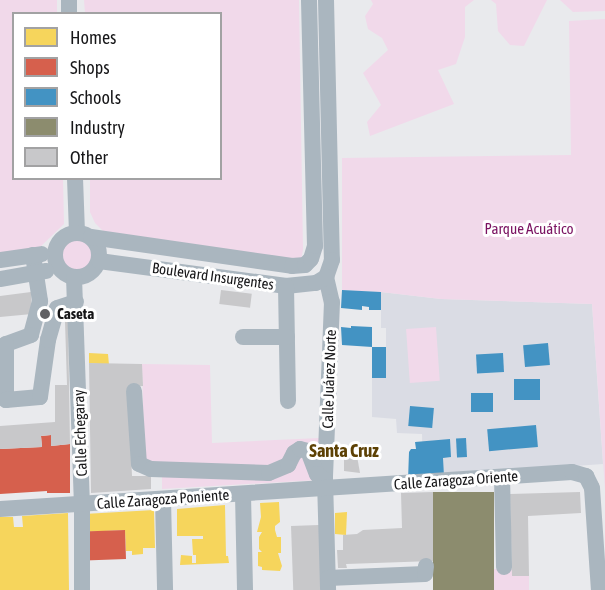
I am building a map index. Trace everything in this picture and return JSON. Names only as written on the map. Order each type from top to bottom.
[{"type":"street","points":[[309,0],[315,246],[311,259],[305,265],[326,277]]},
{"type":"street","name":"Calle Juárez Norte","points":[[326,0],[332,260],[326,277],[332,302],[325,484],[328,584]]},
{"type":"street","points":[[0,260],[33,255],[57,260],[74,277],[85,276],[94,270],[99,261],[98,248],[84,235],[75,180]]},
{"type":"street","points":[[0,279],[38,273],[57,260],[59,242],[67,235],[84,235]]},
{"type":"street","name":"Boulevard Insurgentes","points":[[84,235],[292,266],[305,265]]},
{"type":"street","points":[[33,255],[38,273],[40,301],[31,335],[6,344],[6,400],[40,397],[48,340],[57,308],[76,302]]},
{"type":"street","name":"Boulevard Insurgentes","points":[[99,261],[286,286],[316,283],[326,277]]},
{"type":"street","name":"Calle Echegaray","points":[[74,277],[82,504],[82,590]]},
{"type":"street","points":[[286,286],[288,401]]},
{"type":"street","points":[[243,337],[287,337]]},
{"type":"street","points":[[134,391],[140,464],[151,469],[268,473],[288,465],[294,453],[300,449],[308,451],[317,474],[325,484]]},
{"type":"street","name":"Calle Zaragoza Oriente","points":[[325,484],[572,472],[585,477],[592,488],[599,590]]},
{"type":"street","points":[[502,477],[504,567]]},
{"type":"street","name":"Calle Zaragoza Poniente","points":[[0,509],[243,494],[325,484]]},
{"type":"street","points":[[243,494],[244,590]]},
{"type":"street","points":[[163,499],[165,590]]},
{"type":"street","points":[[328,584],[425,574],[426,566]]},
{"type":"shaded area","points":[[381,292],[441,299],[592,304],[603,464],[423,477],[422,434],[397,433],[396,419],[372,417],[372,347],[386,347],[386,328],[381,328]]},
{"type":"green space","points":[[0,0],[57,0],[57,12],[12,12],[12,180],[63,180],[64,224],[38,249],[0,256]]},
{"type":"green space","points":[[84,0],[299,0],[303,250],[301,260],[103,231],[95,223],[90,212],[90,180],[222,180],[222,12],[85,12]]},
{"type":"green space","points":[[371,0],[474,0],[465,7],[465,37],[456,64],[438,70],[454,104],[370,136],[367,122],[381,105],[363,73],[388,50],[382,38],[368,29],[365,16],[373,4]]},
{"type":"green space","points":[[491,0],[547,0],[524,46],[510,45],[498,31],[496,4]]},
{"type":"green space","points":[[560,0],[605,0],[605,11],[573,12]]},
{"type":"green space","name":"Parque Acuático","points":[[605,19],[605,490],[592,304],[441,299],[342,290],[342,158],[571,155],[569,21]]},
{"type":"green space","points":[[77,237],[90,242],[95,255],[90,268],[77,273],[64,268],[59,255],[64,242]]},
{"type":"green space","points":[[436,327],[440,381],[410,383],[406,329]]},
{"type":"green space","points":[[142,364],[210,365],[212,443],[319,438],[317,464],[308,447],[273,467],[147,463],[144,447]]},
{"type":"green space","points":[[299,454],[318,480],[162,489],[162,475],[274,477]]},
{"type":"green space","points":[[494,569],[512,569],[529,576],[529,590],[494,590]]},
{"type":"building: Homes","points":[[89,353],[108,354],[109,365],[89,363]]},
{"type":"building: Homes","points":[[279,502],[280,522],[275,526],[275,530],[277,537],[281,537],[281,553],[278,553],[282,566],[280,571],[262,570],[262,567],[258,566],[258,552],[262,552],[259,549],[259,537],[262,532],[257,532],[261,517],[260,503]]},
{"type":"building: Homes","points":[[225,505],[226,556],[228,556],[229,563],[180,565],[181,555],[192,556],[192,563],[196,563],[192,539],[203,539],[203,536],[177,536],[177,509]]},
{"type":"building: Homes","points":[[154,510],[155,548],[143,548],[143,554],[132,555],[132,551],[126,551],[125,530],[84,532],[84,514]]},
{"type":"building: Homes","points":[[347,512],[346,535],[335,534],[335,513]]},
{"type":"building: Homes","points":[[68,513],[69,590],[0,590],[0,517],[13,517],[14,527],[23,527],[22,516]]},
{"type":"building: Shops","points":[[51,435],[51,446],[70,444],[70,493],[47,493],[47,491],[0,494],[0,449],[42,447],[41,436]]},
{"type":"building: Shops","points":[[125,530],[126,559],[85,560],[84,531]]},
{"type":"building: Schools","points":[[342,290],[381,292],[381,310],[369,310],[369,307],[362,306],[362,310],[341,308]]},
{"type":"building: Schools","points":[[351,326],[372,327],[372,347],[342,345],[341,327],[351,328]]},
{"type":"building: Schools","points":[[548,343],[550,365],[525,367],[523,345]]},
{"type":"building: Schools","points":[[372,347],[386,347],[386,378],[372,378]]},
{"type":"building: Schools","points":[[503,353],[504,372],[477,373],[476,354]]},
{"type":"building: Schools","points":[[514,379],[540,379],[540,400],[514,400]]},
{"type":"building: Schools","points":[[471,393],[493,393],[493,412],[471,412]]},
{"type":"building: Schools","points":[[410,406],[434,408],[432,428],[408,426]]},
{"type":"building: Schools","points":[[536,425],[538,447],[489,451],[487,429]]},
{"type":"building: Schools","points":[[466,438],[467,457],[457,457],[456,439]]},
{"type":"building: Schools","points":[[450,439],[451,457],[443,458],[444,476],[408,480],[409,452],[411,449],[416,449],[415,442]]},
{"type":"building: Industry","points":[[433,492],[494,492],[494,590],[433,590]]},
{"type":"building: Other","points":[[221,290],[252,294],[250,308],[219,304]]},
{"type":"building: Other","points":[[31,292],[32,314],[0,317],[0,296]]},
{"type":"building: Other","points":[[61,318],[68,321],[70,444],[51,446],[51,435],[41,436],[42,447],[0,449],[0,426],[55,422],[55,385],[67,385],[65,322]]},
{"type":"building: Other","points":[[89,363],[142,364],[143,386],[128,387],[132,476],[151,476],[151,489],[91,493]]},
{"type":"building: Other","points":[[344,456],[357,456],[360,473],[344,471]]},
{"type":"building: Other","points":[[433,492],[433,561],[346,564],[347,568],[338,568],[337,550],[343,550],[343,535],[357,534],[363,530],[402,528],[401,493]]},
{"type":"building: Other","points":[[580,492],[581,513],[528,516],[529,576],[512,576],[510,494]]},
{"type":"building: Other","points":[[319,525],[321,590],[293,590],[291,526]]},
{"type":"place","name":"Caseta","points":[[45,314]]},
{"type":"district","name":"Santa Cruz","points":[[344,451]]}]
